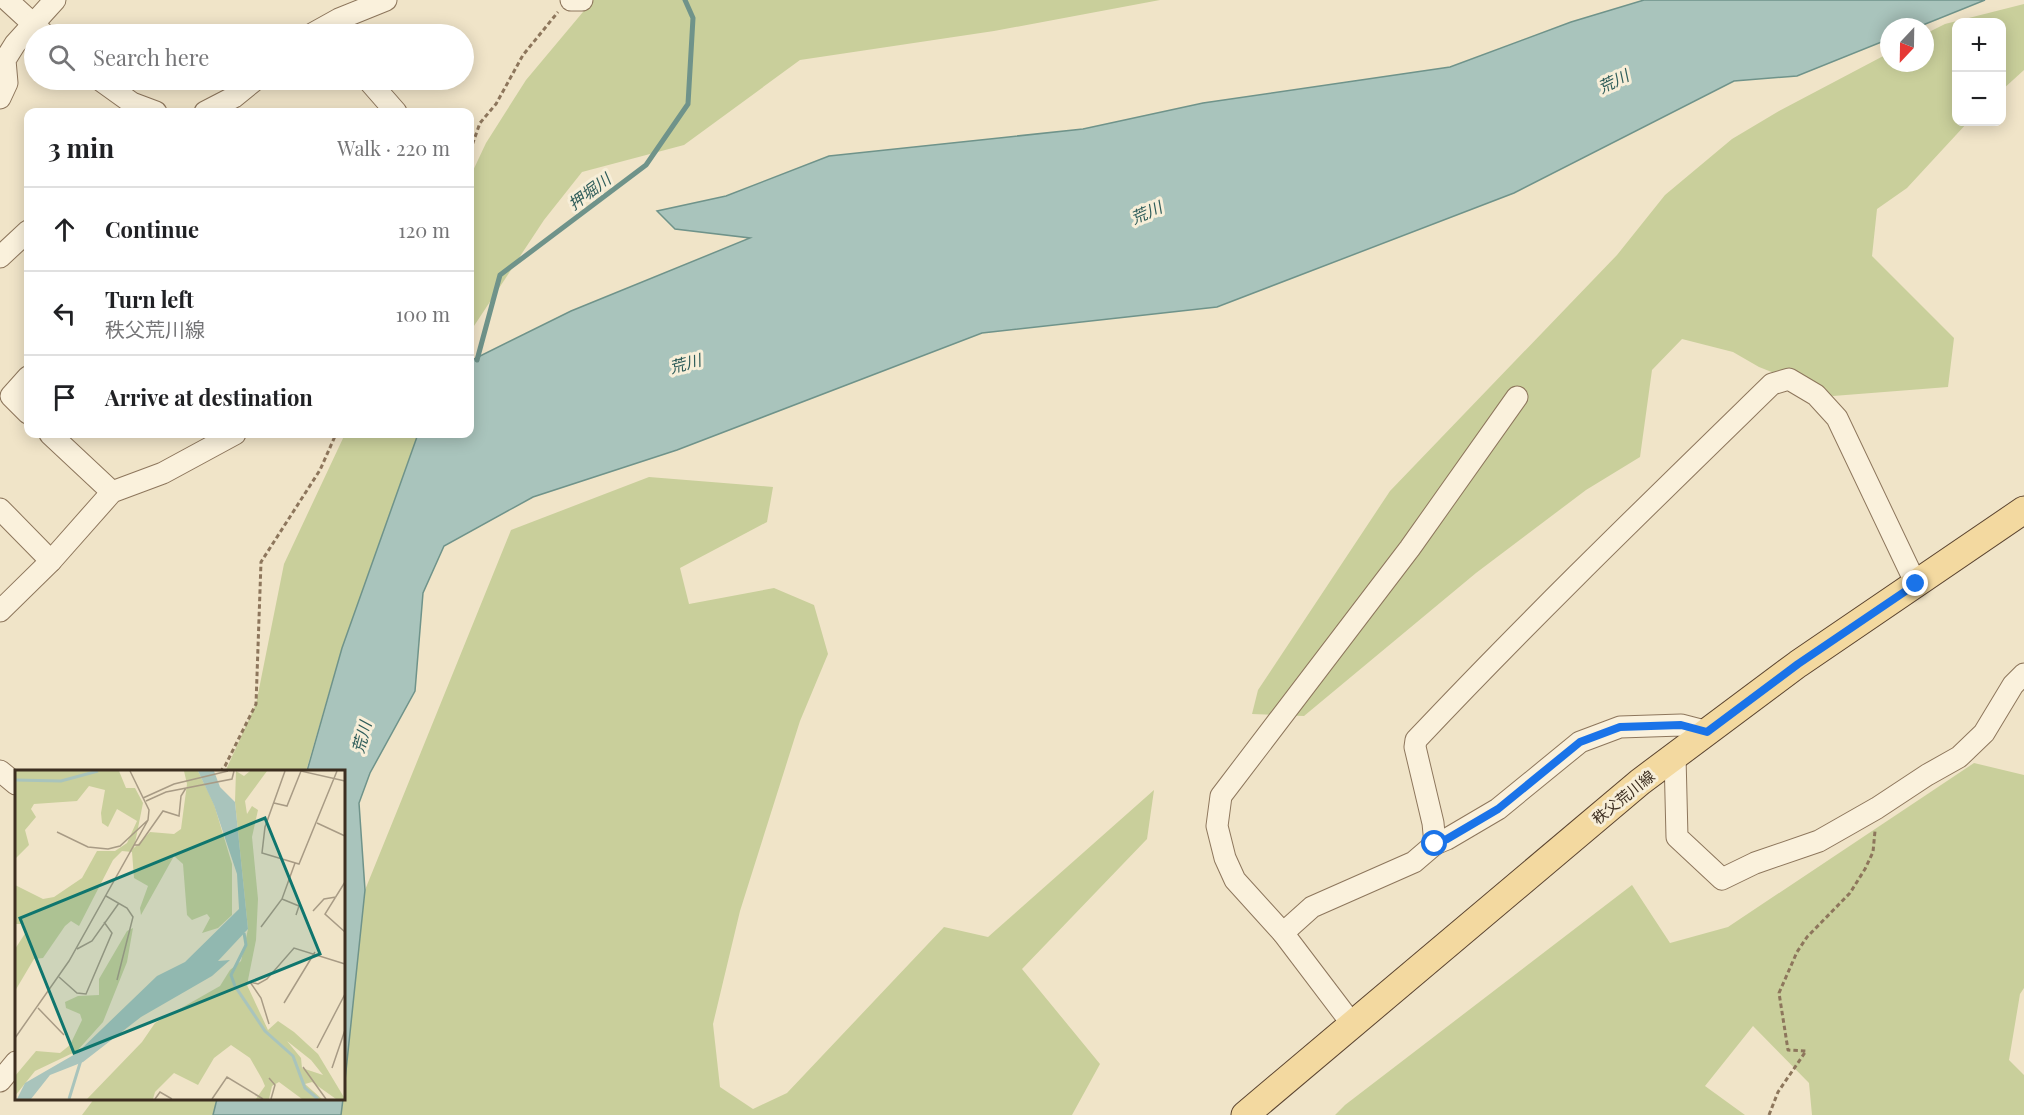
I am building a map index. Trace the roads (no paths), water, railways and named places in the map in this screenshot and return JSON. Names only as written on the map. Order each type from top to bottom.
[{"type":"main road","name":"秩父荒川線","points":[[1245,1115],[1640,782],[1798,664],[2024,510]]},
{"type":"street","points":[[7,0],[33,24]]},
{"type":"street","points":[[42,24],[55,0]]},
{"type":"street","points":[[348,24],[386,0]]},
{"type":"street","points":[[0,98],[7,83],[3,60],[15,44],[24,39]]},
{"type":"street","points":[[114,90],[132,103],[145,108]]},
{"type":"street","points":[[232,104],[245,90]]},
{"type":"street","points":[[377,90],[392,108]]},
{"type":"street","points":[[0,257],[24,235]]},
{"type":"street","points":[[1435,844],[1433,823],[1414,747],[1416,740],[1473,680],[1772,384],[1790,379],[1816,395],[1837,418],[1916,584]]},
{"type":"street","points":[[24,381],[11,396],[24,409]]},
{"type":"street","points":[[1352,1024],[1283,933],[1235,880],[1217,826],[1221,796],[1410,548],[1517,397]]},
{"type":"street","points":[[54,438],[111,492]]},
{"type":"street","points":[[0,611],[51,561],[111,492],[163,473],[201,441]]},
{"type":"street","points":[[0,509],[51,561]]},
{"type":"street","points":[[1675,756],[1677,837],[1722,879],[1755,863],[1819,841],[1959,757],[1984,733],[2013,685],[2024,674]]},
{"type":"street","points":[[1283,933],[1312,907],[1414,862],[1435,844],[1498,809],[1580,742],[1620,727],[1681,725],[1707,732]]},
{"type":"street","points":[[0,771],[15,783]]},
{"type":"street","points":[[0,1081],[15,1063]]},
{"type":"water","name":"荒川","points":[[1644,0],[1985,0],[1934,21],[1934,18],[1880,18],[1880,43],[1797,76],[1734,81],[1514,193],[1217,307],[982,333],[677,450],[533,497],[444,546],[423,593],[415,691],[370,773],[359,803],[365,890],[345,1080],[345,770],[307,770],[342,648],[417,438],[474,438],[474,359],[571,311],[750,238],[675,229],[657,211],[726,196],[829,156],[1083,129],[1203,103],[1450,67],[1571,22]]},
{"type":"water","points":[[217,1100],[343,1100],[341,1115],[213,1115]]},
{"type":"waterway","name":"押堀川","points":[[477,360],[500,275],[646,165],[688,104],[693,18],[685,0]]}]
